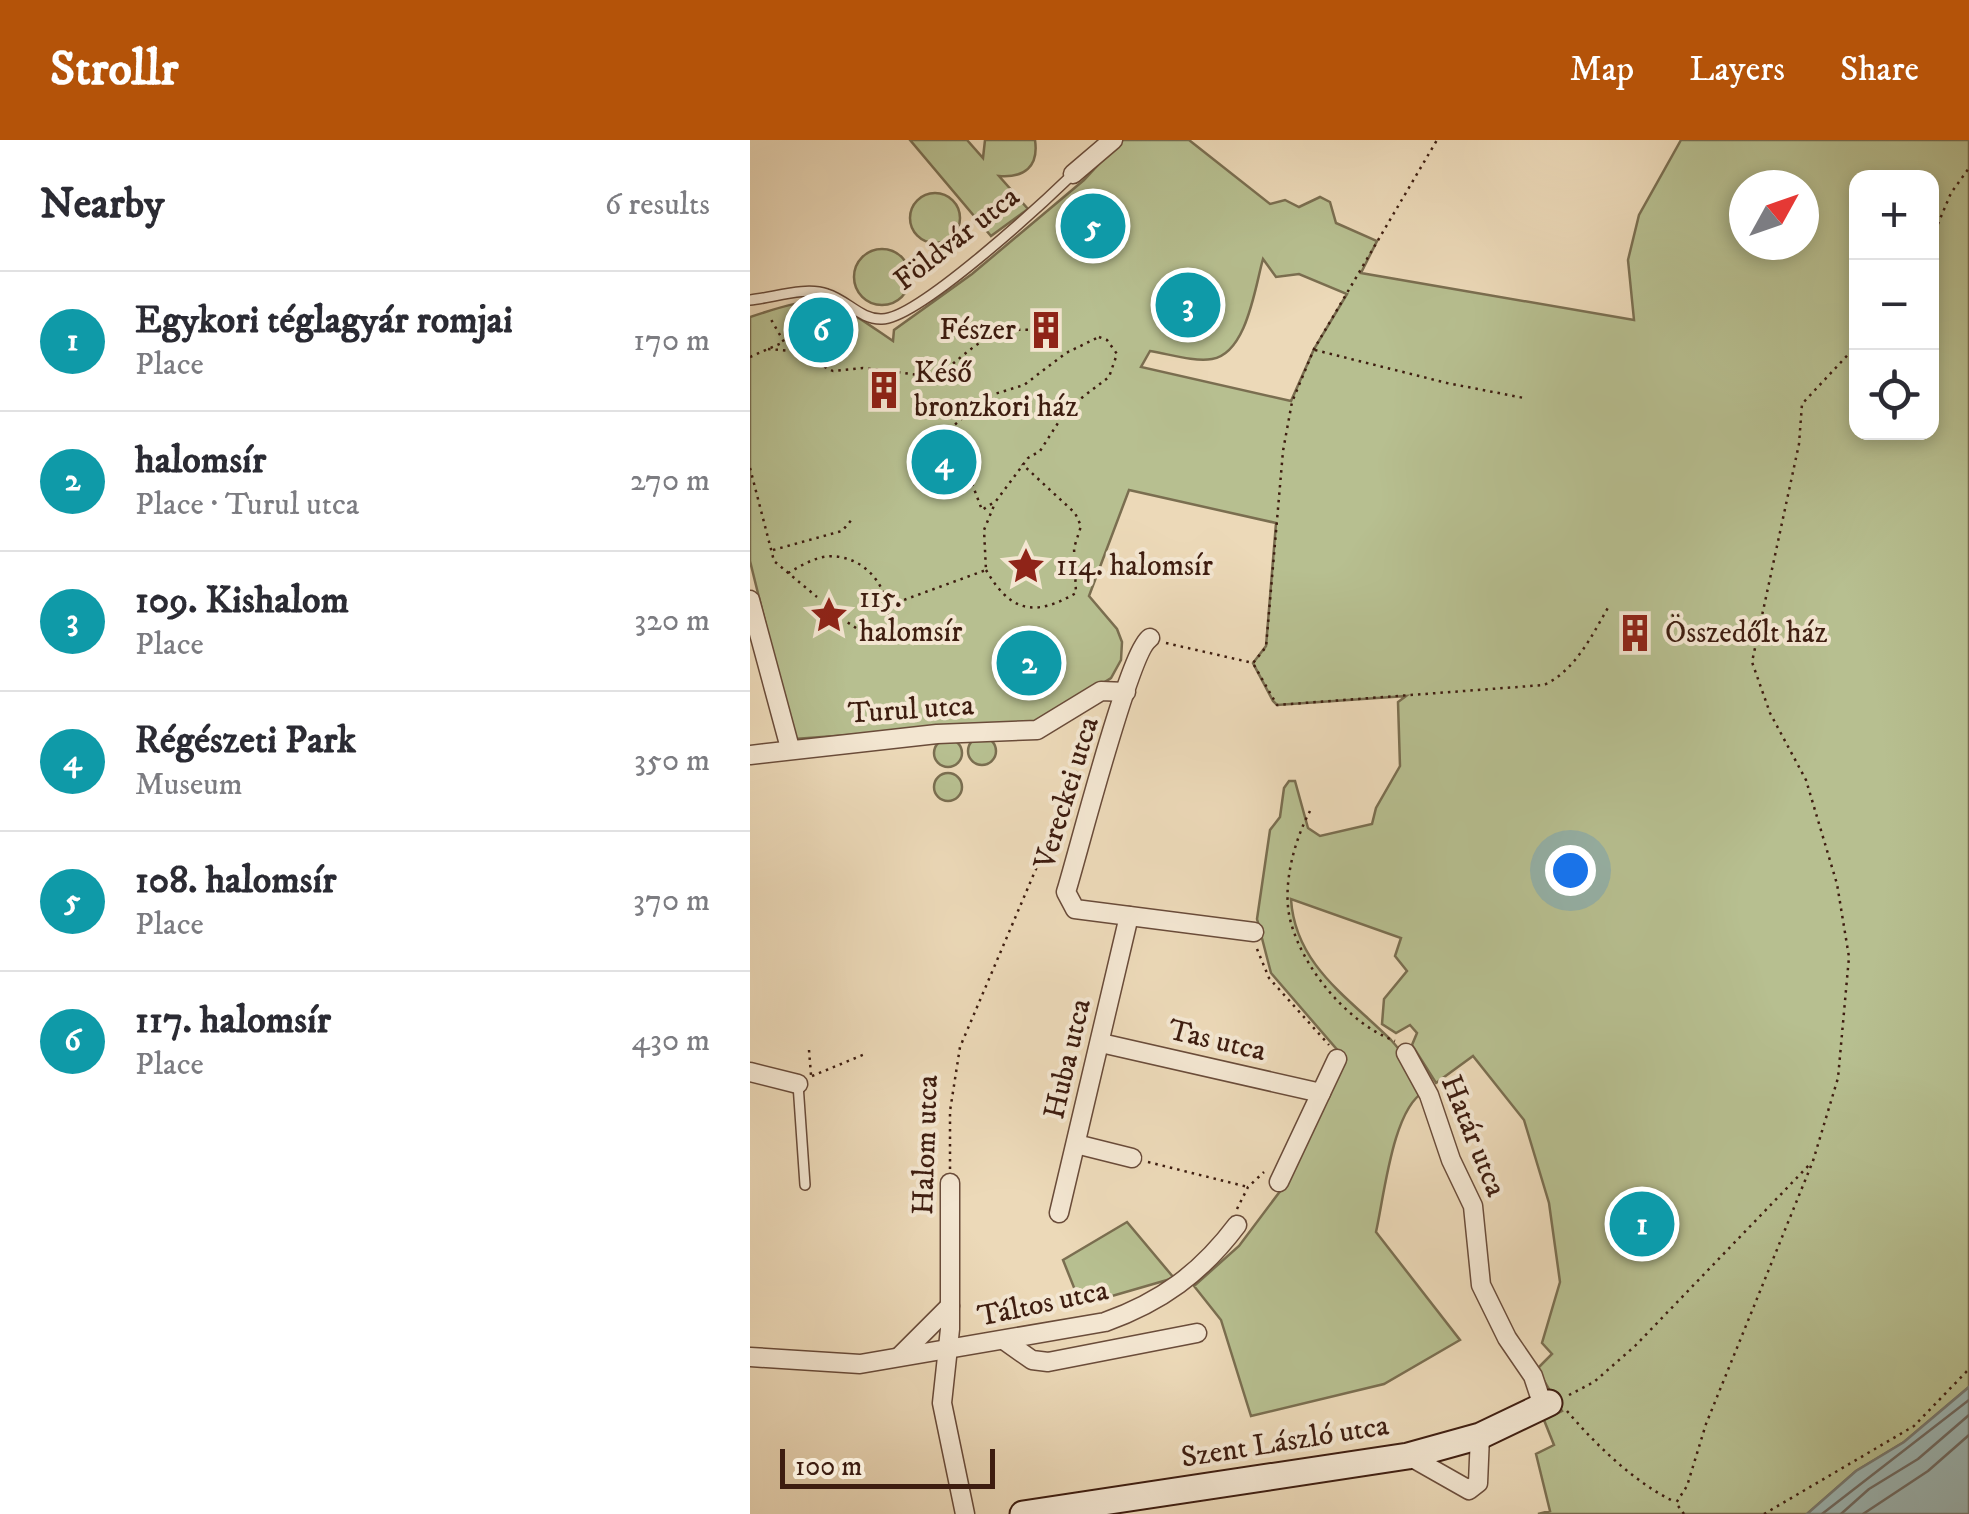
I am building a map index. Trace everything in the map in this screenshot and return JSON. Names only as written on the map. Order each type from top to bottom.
[{"type":"street","points":[[1073,174],[1113,140]]},
{"type":"street","points":[[750,600],[790,748]]},
{"type":"street","name":"Vereckei utca","points":[[1150,638],[1140,647],[1066,892],[1075,909],[1254,932]]},
{"type":"street","name":"Turul utca","points":[[750,755],[790,748],[1037,730],[1101,691],[1126,692]]},
{"type":"street","name":"Huba utca","points":[[1059,1213],[1128,916]]},
{"type":"street","name":"Tas utca","points":[[1101,1043],[1321,1093]]},
{"type":"street","name":"Határ utca","points":[[1406,1054],[1429,1095],[1473,1206],[1481,1284],[1546,1404]]},
{"type":"street","points":[[1279,1182],[1337,1059]]},
{"type":"street","points":[[750,1072],[798,1084]]},
{"type":"street","points":[[1076,1144],[1132,1158]]},
{"type":"street","name":"Halom utca","points":[[950,1182],[950,1306],[942,1382],[944,1429],[965,1514]]},
{"type":"street","name":"Táltos utca","points":[[750,1356],[860,1364],[1105,1322],[1140,1310],[1200,1269],[1236,1225]]},
{"type":"street","points":[[896,1358],[950,1306]]},
{"type":"street","points":[[1004,1341],[1032,1360],[1048,1362],[1197,1333]]},
{"type":"street","name":"Szent László utca","points":[[1023,1514],[1408,1456],[1480,1436],[1546,1404]]},
{"type":"street","points":[[1408,1456],[1469,1490],[1478,1483],[1480,1436]]},
{"type":"lane","name":"Földvár utca","points":[[750,300],[820,292],[866,316],[890,319],[952,278],[1032,214],[1073,174]]},
{"type":"lane","points":[[798,1084],[805,1185]]},
{"type":"path","points":[[1253,663],[1266,646],[1282,451],[1292,402],[1314,350],[1404,189],[1437,140]]},
{"type":"path","points":[[1939,221],[1951,193],[1969,168]]},
{"type":"path","points":[[750,356],[784,342],[769,316]]},
{"type":"path","points":[[768,349],[792,351],[833,371],[863,368],[936,377],[982,338],[1008,328],[1031,330]]},
{"type":"path","points":[[996,501],[982,510],[978,506],[967,461],[951,428],[988,396],[1024,385],[1089,340],[1107,340],[1117,354],[1110,377],[1067,409],[1040,452],[1022,464],[996,501],[984,530],[986,570],[1000,595],[1019,608],[1048,604],[1076,593],[1074,548],[1081,526],[1075,513],[1022,464]]},
{"type":"path","points":[[1314,350],[1447,384],[1524,398]]},
{"type":"path","points":[[1676,1503],[1687,1486],[1706,1424],[1813,1161],[1838,1078],[1849,957],[1838,884],[1806,780],[1770,713],[1752,662],[1800,444],[1802,404],[1852,350]]},
{"type":"path","points":[[750,468],[774,561],[817,597]]},
{"type":"path","points":[[771,551],[842,531],[854,517]]},
{"type":"path","points":[[788,572],[812,560],[840,556],[873,575],[888,606],[887,629],[877,638],[865,636],[847,622]]},
{"type":"path","points":[[888,606],[986,570]]},
{"type":"path","points":[[1253,663],[1277,705],[1544,684],[1564,672],[1584,648],[1608,606]]},
{"type":"path","points":[[1150,638],[1216,658],[1253,663]]},
{"type":"path","name":"Halom utca","points":[[950,1182],[950,1110],[960,1047],[1094,734]]},
{"type":"path","points":[[1310,811],[1297,836],[1288,900],[1291,924],[1319,978],[1352,1013],[1406,1054]]},
{"type":"path","points":[[1254,932],[1269,978],[1337,1053],[1337,1059]]},
{"type":"path","points":[[809,1050],[811,1077],[865,1054]]},
{"type":"path","points":[[1132,1158],[1248,1187]]},
{"type":"path","points":[[1684,1514],[1676,1503],[1656,1494],[1585,1433],[1558,1400],[1594,1382],[1634,1346],[1813,1161]]},
{"type":"path","points":[[1764,1514],[1914,1426],[1969,1370]]},
{"type":"green space","points":[[910,140],[967,140],[983,158],[985,140],[1035,140],[1035,157],[1028,169],[1016,175],[999,176],[1028,209],[991,236]]},
{"type":"green space","points":[[1121,140],[1189,140],[1270,204],[1285,200],[1299,207],[1320,197],[1330,202],[1336,223],[1377,241],[1361,273],[1634,320],[1628,260],[1639,215],[1681,140],[1969,140],[1969,1387],[1904,1442],[1856,1471],[1807,1514],[1538,1514],[1550,1511],[1536,1454],[1554,1445],[1544,1420],[1562,1411],[1537,1369],[1552,1354],[1542,1343],[1560,1282],[1549,1203],[1524,1120],[1473,1056],[1436,1083],[1412,1045],[1417,1033],[1410,1025],[1396,1033],[1382,1024],[1384,999],[1407,971],[1395,956],[1401,938],[1291,899],[1302,943],[1313,962],[1396,1046],[1424,1092],[1413,1101],[1397,1134],[1376,1232],[1460,1340],[1384,1384],[1251,1416],[1221,1320],[1194,1286],[1239,1246],[1284,1186],[1346,1060],[1271,973],[1257,919],[1270,830],[1280,817],[1284,788],[1289,781],[1295,781],[1308,828],[1320,836],[1372,824],[1376,808],[1400,766],[1398,702],[1406,696],[1277,705],[1273,701],[1253,663],[1266,646],[1276,523],[1129,490],[1089,596],[1117,629],[1122,642],[1121,660],[1111,678],[1042,721],[794,739],[750,561],[750,317],[796,304],[826,303],[840,307],[893,341],[894,330],[972,274],[1084,180]],"holes":[[[1263,259],[1276,277],[1299,274],[1347,294],[1314,349],[1291,401],[1141,367],[1150,351],[1197,359],[1224,354],[1234,345],[1248,317]]]},
{"type":"green space","points":[[935,193],[952,201],[960,218],[952,235],[935,243],[918,235],[910,218],[918,201]]},
{"type":"green space","points":[[882,249],[902,257],[910,277],[902,297],[882,305],[862,297],[854,277],[862,257]]},
{"type":"green space","points":[[982,737],[992,741],[996,751],[992,761],[982,765],[972,761],[968,751],[972,741]]},
{"type":"green space","points":[[948,739],[958,743],[962,753],[958,763],[948,767],[938,763],[934,753],[938,743]]},
{"type":"green space","points":[[948,773],[958,777],[962,787],[958,797],[948,801],[938,797],[934,787],[938,777]]},
{"type":"green space","points":[[1127,1222],[1174,1278],[1081,1305],[1063,1260]]},
{"type":"water","points":[[1969,1387],[1969,1514],[1807,1514],[1856,1471],[1904,1442]]},
{"type":"place","name":"108. halomsír","points":[[1093,226]]},
{"type":"place","name":"109. Kishalom","points":[[1188,305]]},
{"type":"place","name":"117. halomsír","points":[[821,330]]},
{"type":"place","name":"Fészer","points":[[1046,330]]},
{"type":"place","name":"Késő bronzkori ház","points":[[884,390]]},
{"type":"place","name":"Régészeti Park","points":[[944,462]]},
{"type":"place","name":"114. halomsír","points":[[1026,566]]},
{"type":"place","name":"115. halomsír","points":[[829,615]]},
{"type":"place","name":"Összedőlt ház","points":[[1635,633]]},
{"type":"place","name":"halomsír","points":[[1029,663]]},
{"type":"place","name":"Egykori téglagyár romjai","points":[[1642,1224]]}]
